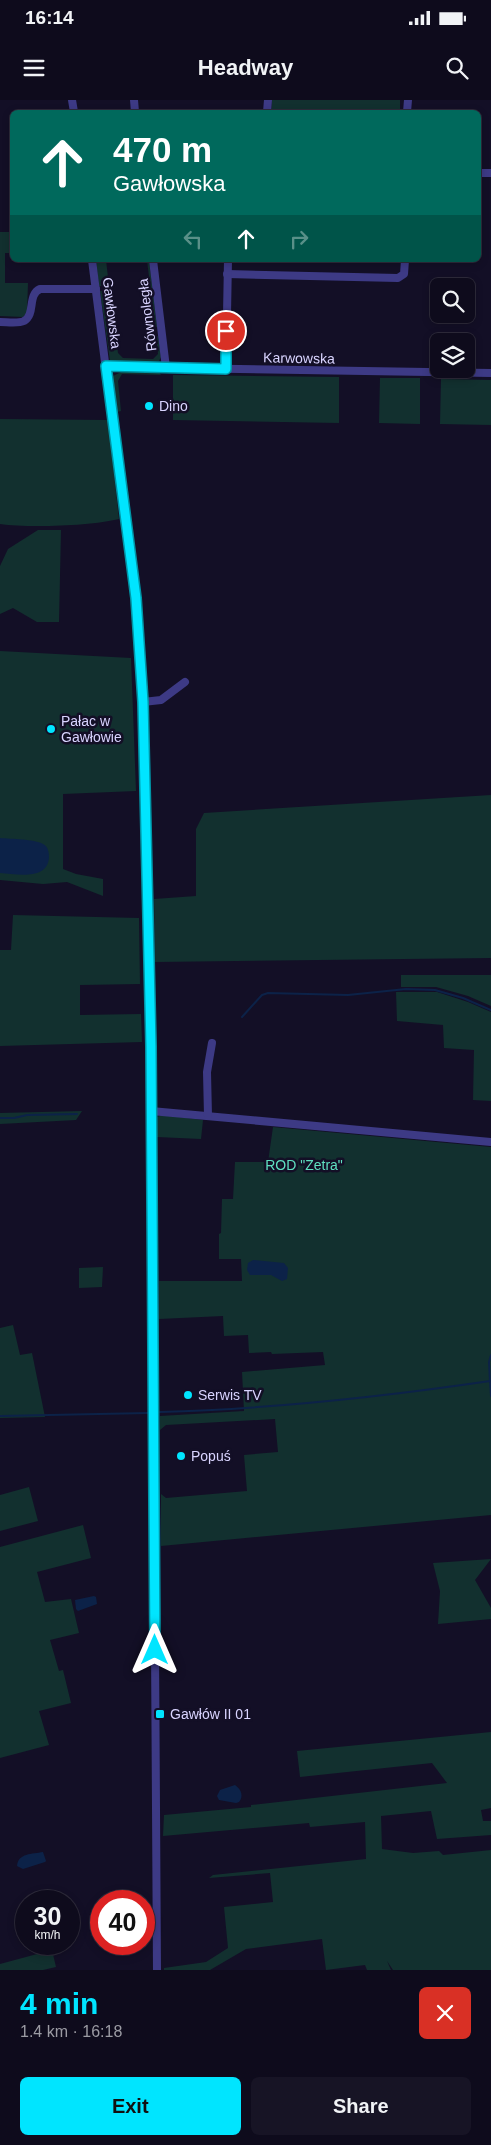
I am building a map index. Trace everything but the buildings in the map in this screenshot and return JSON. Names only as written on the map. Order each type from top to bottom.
[{"type":"street","name":"Gawłowska","points":[[92,262],[136,598],[143,702],[152,1178],[157,1970]]},
{"type":"street","name":"Równoległa","points":[[153,262],[166,368]]},
{"type":"street","points":[[226,369],[228,262]]},
{"type":"street","points":[[228,274],[398,278],[404,274],[405,262]]},
{"type":"street","points":[[0,322],[23,322],[30,316],[34,294],[40,289],[96,289]]},
{"type":"street","name":"Karwowska","points":[[106,366],[491,373]]},
{"type":"street","points":[[143,702],[160,700],[186,682]]},
{"type":"street","points":[[208,1116],[208,1062],[212,1043]]},
{"type":"street","points":[[151,1111],[491,1142]]},
{"type":"green space","points":[[272,100],[400,100],[400,110],[271,110]]},
{"type":"green space","points":[[0,232],[10,232],[10,253],[5,253],[5,283],[28,283],[27,313],[23,317],[0,316]]},
{"type":"green space","points":[[96,262],[106,262],[109,286],[99,286]]},
{"type":"green space","points":[[147,262],[149,262],[157,327],[155,327]]},
{"type":"green space","points":[[100,291],[110,291],[118,353],[123,358],[153,359],[158,354],[156,336],[158,336],[161,357],[159,361],[123,363],[110,361]]},
{"type":"green space","points":[[125,370],[158,371],[161,375],[122,374],[118,381],[121,411],[117,412],[113,376]]},
{"type":"green space","points":[[173,375],[339,377],[339,423],[173,420]]},
{"type":"green space","points":[[380,378],[420,378],[420,424],[379,423]]},
{"type":"green space","points":[[441,379],[491,380],[491,425],[440,424]]},
{"type":"green space","points":[[0,419],[108,420],[119,519],[59,526],[0,524]]},
{"type":"green space","points":[[38,530],[61,530],[59,622],[37,622],[13,608],[0,614],[0,566],[8,549]]},
{"type":"green space","points":[[0,651],[131,658],[136,791],[63,794],[63,869],[76,874],[103,879],[103,896],[67,882],[43,884],[0,880]]},
{"type":"green space","points":[[491,795],[491,958],[155,962],[154,899],[196,896],[196,829],[204,813]]},
{"type":"green space","points":[[13,915],[139,918],[140,984],[80,985],[80,1015],[141,1014],[142,1042],[0,1046],[0,950],[11,950]]},
{"type":"green space","points":[[401,975],[491,975],[491,1006],[468,996],[436,987],[401,987]]},
{"type":"green space","points":[[396,992],[437,992],[491,1012],[491,1101],[473,1100],[474,1050],[444,1048],[443,1025],[397,1021]]},
{"type":"green space","points":[[82,1111],[76,1120],[0,1124],[0,1113]]},
{"type":"green space","points":[[162,1115],[203,1120],[201,1139],[157,1137],[157,1117]]},
{"type":"green space","name":"ROD \"Zetra\"","points":[[273,1127],[491,1147],[491,1515],[161,1546],[161,1494],[166,1498],[247,1491],[244,1455],[278,1452],[275,1419],[166,1425],[160,1430],[160,1416],[244,1411],[242,1372],[325,1365],[323,1352],[249,1353],[248,1335],[224,1336],[223,1316],[159,1319],[159,1281],[242,1281],[241,1259],[219,1259],[222,1199],[233,1199],[235,1162],[268,1162]]},
{"type":"green space","points":[[103,1267],[102,1287],[79,1288],[79,1268]]},
{"type":"green space","points":[[13,1325],[20,1355],[32,1353],[45,1417],[0,1418],[0,1328]]},
{"type":"green space","points":[[29,1487],[38,1521],[0,1531],[0,1495]]},
{"type":"green space","points":[[83,1525],[91,1558],[37,1572],[45,1602],[71,1599],[79,1633],[50,1640],[59,1671],[63,1670],[71,1703],[39,1711],[49,1745],[0,1758],[0,1547]]},
{"type":"green space","points":[[491,1559],[475,1580],[491,1608],[491,1619],[438,1624],[440,1591],[433,1563]]},
{"type":"green space","points":[[491,1732],[491,1808],[481,1810],[483,1821],[491,1821],[491,1835],[437,1839],[431,1811],[381,1816],[382,1849],[413,1853],[439,1851],[443,1855],[491,1850],[491,1970],[393,1970],[387,1961],[391,1970],[367,1970],[365,1965],[326,1970],[322,1939],[246,1949],[210,1970],[164,1970],[164,1968],[206,1962],[228,1948],[224,1907],[273,1902],[270,1873],[209,1878],[213,1875],[366,1859],[365,1822],[310,1827],[309,1823],[163,1836],[164,1815],[251,1807],[251,1805],[447,1783],[432,1763],[300,1777],[297,1751]]},
{"type":"green space","points":[[33,1955],[53,1955],[56,1967],[43,1970],[0,1970],[0,1964]]},
{"type":"water","points":[[0,838],[28,840],[45,845],[49,853],[47,865],[37,873],[22,875],[0,873]]},
{"type":"water","points":[[253,1260],[284,1263],[288,1268],[287,1279],[282,1281],[271,1275],[250,1275],[247,1270],[248,1263]]},
{"type":"water","points":[[96,1597],[97,1604],[78,1611],[76,1609],[75,1600]]},
{"type":"water","points":[[235,1785],[241,1793],[239,1802],[219,1800],[217,1796],[220,1790]]},
{"type":"water","points":[[43,1852],[45,1862],[23,1869],[17,1866],[23,1856]]},
{"type":"waterway","points":[[242,1017],[262,995],[268,993],[348,995],[406,989],[435,990],[463,998],[491,1010]]},
{"type":"waterway","points":[[0,1118],[14,1118],[27,1115],[77,1114]]},
{"type":"waterway","points":[[160,1412],[243,1408],[325,1401],[490,1381],[489,1362],[491,1355]]},
{"type":"waterway","points":[[490,1381],[491,1396]]},
{"type":"waterway","points":[[0,1416],[148,1413]]},
{"type":"place","name":"Dino","points":[[149,406]]},
{"type":"place","name":"Pałac w Gawłowie","points":[[51,729]]},
{"type":"place","name":"Serwis TV","points":[[188,1395]]},
{"type":"place","name":"Popuś","points":[[181,1456]]},
{"type":"place","name":"Gawłów II 01","points":[[160,1714]]},
{"type":"route","points":[[155,1650],[151,1046],[143,702],[136,598],[106,366],[226,369],[226,331]]}]
